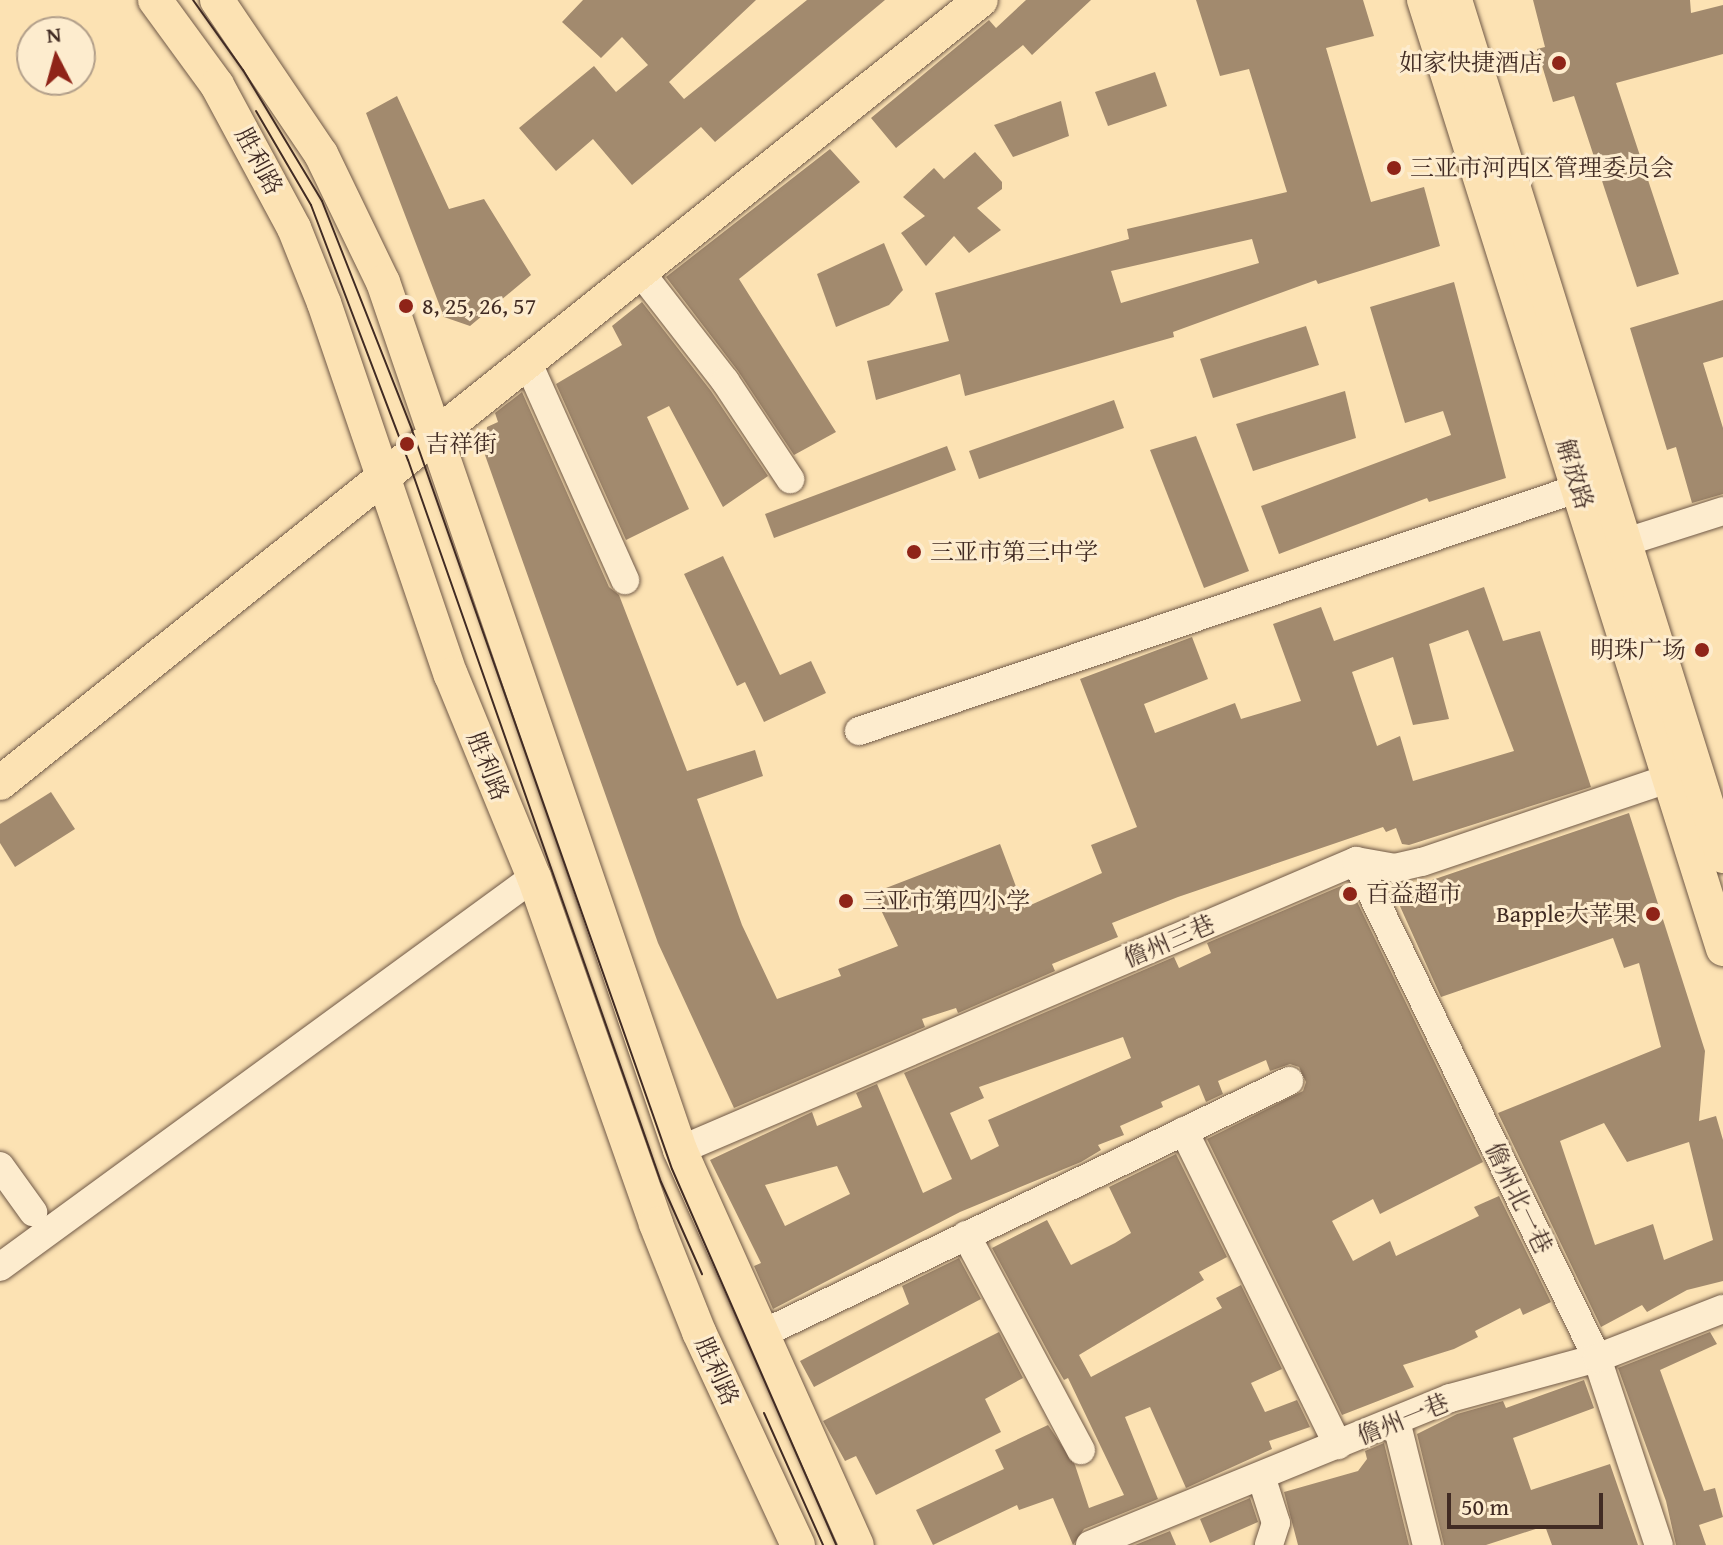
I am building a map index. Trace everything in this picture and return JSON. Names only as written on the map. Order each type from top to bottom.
[{"type":"main road","name":"胜利路","points":[[155,0],[217,85],[294,228],[381,468],[451,675],[534,877],[656,1224],[699,1332],[798,1545]]},
{"type":"main road","points":[[217,0],[285,94],[357,221],[434,426],[680,1150],[760,1335],[857,1545]]},
{"type":"main road","points":[[0,783],[757,159],[944,0]]},
{"type":"main road","points":[[434,426],[528,363],[981,0]]},
{"type":"main road","name":"解放路","points":[[1424,0],[1723,949]]},
{"type":"main road","name":"解放路","points":[[1455,0],[1723,856]]},
{"type":"main road","points":[[0,754],[381,468]]},
{"type":"street","points":[[641,273],[716,368],[790,479]]},
{"type":"street","points":[[528,363],[625,580]]},
{"type":"street","points":[[859,731],[1579,488]]},
{"type":"street","points":[[1626,542],[1723,511]]},
{"type":"street","points":[[1356,861],[1395,868],[1422,862],[1670,778]]},
{"type":"street","name":"儋州三巷","points":[[680,1150],[1356,861]]},
{"type":"street","name":"儋州北一巷","points":[[1356,861],[1597,1358],[1659,1545]]},
{"type":"street","points":[[0,1267],[534,877]]},
{"type":"street","points":[[760,1335],[1289,1081]]},
{"type":"street","points":[[1184,1131],[1338,1445]]},
{"type":"street","points":[[0,1166],[33,1212]]},
{"type":"street","points":[[966,1235],[1081,1450]]},
{"type":"street","name":"儋州一巷","points":[[1090,1545],[1450,1398],[1597,1358],[1723,1309]]},
{"type":"street","points":[[1396,1421],[1427,1545]]},
{"type":"street","points":[[1261,1476],[1276,1523],[1269,1545]]},
{"type":"building","points":[[583,0],[756,0],[669,82],[684,99],[807,0],[885,0],[715,142],[701,127],[632,185],[593,139],[556,171],[519,128],[594,66],[616,92],[648,65],[622,37],[601,58],[562,22]]},
{"type":"building","points":[[1026,0],[1091,0],[1032,55],[1023,45],[896,148],[871,118],[989,20],[996,28]]},
{"type":"building","points":[[1196,0],[1363,0],[1374,36],[1326,48],[1371,202],[1424,187],[1440,246],[1318,284],[1316,280],[1173,332],[1174,337],[965,396],[960,374],[876,400],[867,361],[949,341],[935,293],[1129,239],[1127,229],[1287,192],[1249,69],[1220,76]],"holes":[[[1252,239],[1259,263],[1121,303],[1111,271]]]},
{"type":"building","points":[[1533,0],[1690,0],[1691,13],[1723,5],[1723,54],[1616,83],[1679,274],[1637,287],[1574,96],[1553,102],[1537,49],[1545,47]]},
{"type":"building","points":[[1155,72],[1167,106],[1108,126],[1095,92]]},
{"type":"building","points":[[397,96],[449,209],[484,199],[531,275],[470,326],[444,317],[366,113]]},
{"type":"building","points":[[1061,101],[1069,136],[1013,157],[994,125]]},
{"type":"building","points":[[830,149],[860,182],[739,279],[836,432],[794,455],[738,371],[666,277]]},
{"type":"building","points":[[975,152],[1002,182],[1002,189],[977,208],[1001,230],[969,253],[954,236],[926,266],[901,233],[925,216],[903,197],[934,168],[944,179]]},
{"type":"building","points":[[884,243],[903,290],[889,305],[836,327],[817,274]]},
{"type":"building","points":[[1454,282],[1506,478],[1429,502],[1427,498],[1279,554],[1261,506],[1451,435],[1443,411],[1405,423],[1370,307]]},
{"type":"building","points":[[1723,300],[1723,357],[1703,363],[1723,428],[1723,494],[1692,503],[1676,447],[1667,450],[1630,328]]},
{"type":"building","points":[[642,302],[711,391],[768,476],[723,507],[669,406],[647,417],[689,509],[626,540],[556,384],[622,345],[612,326]]},
{"type":"building","points":[[1306,326],[1319,365],[1213,398],[1200,359]]},
{"type":"building","points":[[1345,391],[1356,438],[1253,471],[1236,424]]},
{"type":"building","points":[[522,392],[609,587],[619,595],[687,771],[755,750],[763,776],[697,799],[742,925],[777,999],[841,976],[838,969],[898,946],[873,893],[1000,844],[1024,908],[1102,873],[1091,845],[1137,827],[1080,679],[1192,637],[1208,679],[1144,704],[1155,733],[1235,703],[1241,719],[1301,701],[1273,624],[1321,607],[1334,641],[1484,587],[1503,641],[1540,631],[1591,787],[1409,845],[1402,844],[1396,828],[1386,832],[1383,827],[1178,897],[1112,923],[1118,937],[1052,964],[1055,971],[958,1013],[956,1008],[922,1019],[925,1027],[734,1108],[658,943],[485,455],[487,427],[498,422],[495,413]],"holes":[[[1468,630],[1514,751],[1413,781],[1400,736],[1377,746],[1352,672],[1393,657],[1413,725],[1449,719],[1429,644]]]},
{"type":"building","points":[[1114,400],[1124,428],[979,479],[969,451]]},
{"type":"building","points":[[1196,436],[1249,571],[1204,588],[1150,450]]},
{"type":"building","points":[[947,446],[956,470],[774,538],[765,514]]},
{"type":"building","points":[[723,556],[780,675],[811,661],[826,693],[764,722],[745,682],[737,686],[684,574]]},
{"type":"building","points":[[51,792],[75,829],[15,867],[0,843],[0,824]]},
{"type":"building","points":[[1629,813],[1705,1051],[1699,1121],[1716,1116],[1723,1140],[1723,1281],[1687,1290],[1647,1312],[1642,1305],[1601,1327],[1498,1113],[1661,1047],[1639,963],[1624,968],[1613,938],[1441,997],[1394,893]],"holes":[[[1604,1123],[1627,1162],[1689,1142],[1713,1240],[1664,1260],[1653,1224],[1595,1245],[1560,1141]]]},
{"type":"building","points":[[1348,883],[1483,1162],[1380,1214],[1373,1199],[1332,1221],[1353,1261],[1390,1241],[1396,1256],[1479,1216],[1474,1207],[1499,1196],[1551,1302],[1523,1315],[1520,1308],[1475,1331],[1478,1337],[1454,1349],[1403,1365],[1414,1387],[1342,1415],[1207,1139],[1303,1091],[1306,1082],[1299,1067],[1290,1064],[1270,1071],[1266,1060],[1218,1081],[1223,1094],[1206,1102],[1199,1085],[1161,1102],[1163,1107],[1120,1126],[1124,1135],[1098,1145],[1101,1150],[1081,1162],[960,1212],[773,1309],[754,1266],[761,1263],[710,1160],[812,1112],[817,1126],[862,1107],[856,1093],[877,1084],[923,1193],[952,1179],[904,1073],[1174,957],[1179,968],[1211,953],[1207,943]],"holes":[[[1123,1037],[1131,1058],[988,1120],[999,1146],[971,1160],[950,1113],[984,1098],[979,1087]],[[837,1166],[850,1194],[785,1226],[765,1185]]]},
{"type":"building","points":[[1176,1154],[1227,1257],[1199,1272],[1204,1280],[1079,1355],[1091,1377],[1222,1308],[1216,1298],[1241,1285],[1282,1369],[1251,1383],[1265,1412],[1297,1400],[1310,1427],[1269,1441],[1272,1449],[1186,1488],[1150,1407],[1125,1417],[1158,1499],[1084,1529],[1073,1545],[1053,1498],[1019,1510],[1017,1505],[933,1545],[916,1510],[1004,1469],[995,1450],[1048,1425],[1075,1465],[1089,1508],[1124,1495],[1068,1378],[1064,1380],[1054,1363],[992,1248],[1047,1220],[1071,1265],[1115,1243],[1131,1233],[1109,1187]]},
{"type":"building","points":[[959,1258],[981,1299],[814,1387],[800,1361],[909,1304],[902,1286]]},
{"type":"building","points":[[999,1332],[1023,1378],[985,1399],[1001,1432],[876,1495],[856,1456],[845,1461],[823,1421]]},
{"type":"building","points":[[1710,1332],[1717,1344],[1660,1370],[1704,1491],[1715,1488],[1723,1517],[1699,1525],[1706,1545],[1676,1545],[1666,1501],[1618,1368]]},
{"type":"building","points":[[1584,1380],[1594,1408],[1513,1438],[1531,1490],[1610,1464],[1638,1545],[1552,1545],[1545,1526],[1486,1545],[1444,1545],[1417,1434],[1457,1414],[1503,1401],[1506,1408]]},
{"type":"building","points":[[1384,1443],[1409,1545],[1298,1545],[1284,1492],[1358,1471],[1367,1459],[1365,1451]]},
{"type":"building","points":[[1250,1498],[1258,1522],[1210,1543],[1200,1519]]},
{"type":"building","points":[[1170,1531],[1176,1545],[1135,1545]]},
{"type":"tram line","points":[[193,0],[243,70],[322,201],[412,430],[672,1169],[836,1545]]},
{"type":"tram line","points":[[256,111],[311,205],[408,460],[661,1182],[702,1274]]},
{"type":"tram line","points":[[764,1413],[823,1545]]},
{"type":"place","name":"如家快捷酒店","points":[[1559,63]]},
{"type":"place","name":"三亚市河西区管理委员会","points":[[1394,168]]},
{"type":"place","name":"8, 25, 26, 57","points":[[406,306]]},
{"type":"place","name":"吉祥街","points":[[407,444]]},
{"type":"place","name":"三亚市第三中学","points":[[914,552]]},
{"type":"place","name":"明珠广场","points":[[1702,650]]},
{"type":"place","name":"百益超市","points":[[1350,894]]},
{"type":"place","name":"三亚市第四小学","points":[[846,901]]},
{"type":"place","name":"Bapple大苹果","points":[[1653,914]]}]
